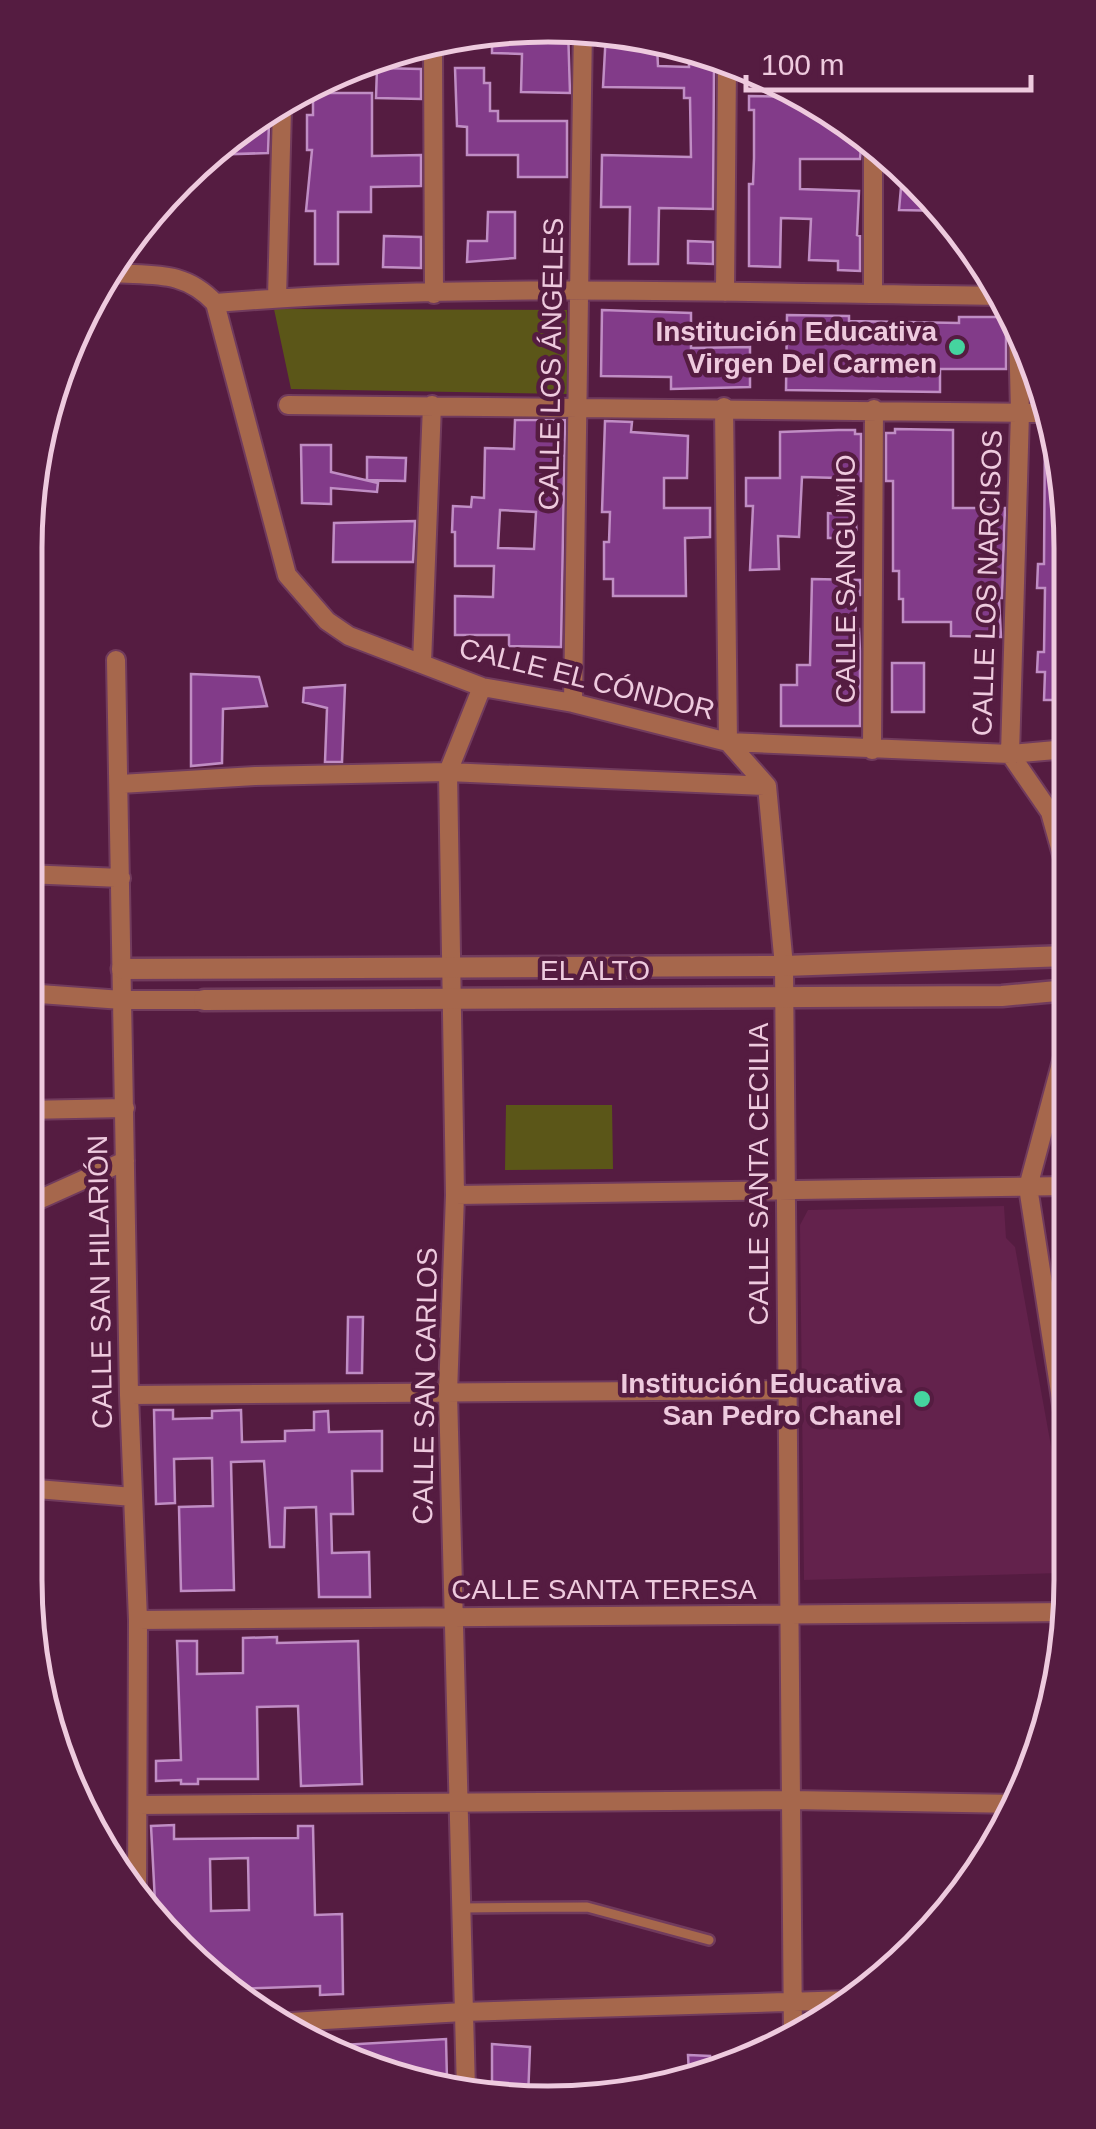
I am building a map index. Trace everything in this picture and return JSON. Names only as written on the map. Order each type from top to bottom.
[{"type":"street","name":"CALLE LOS ÁNGELES","points":[[573,703],[583,44]]},
{"type":"street","points":[[433,56],[434,294]]},
{"type":"street","points":[[725,292],[727,76]]},
{"type":"street","points":[[277,298],[282,119]]},
{"type":"street","points":[[873,161],[873,294]]},
{"type":"street","points":[[123,275],[179,278],[199,286],[214,303],[580,290],[986,296]]},
{"type":"street","name":"CALLE EL CÓNDOR","points":[[214,303],[286,576],[327,621],[350,636],[482,687],[573,703],[728,742],[1010,754],[1054,750]]},
{"type":"street","name":"CALLE LOS NARCISOS","points":[[1010,754],[1019,365]]},
{"type":"street","points":[[288,405],[1035,412]]},
{"type":"street","points":[[422,663],[432,405]]},
{"type":"street","points":[[724,408],[728,742],[767,786]]},
{"type":"street","name":"CALLE SANGUMIO","points":[[872,750],[874,409]]},
{"type":"street","name":"CALLE SAN HILARIÓN","points":[[116,660],[129,1395],[138,1620],[137,1875]]},
{"type":"street","name":"CALLE SAN CARLOS","points":[[466,2080],[448,1393],[455,1195],[448,772],[482,687]]},
{"type":"street","points":[[1010,754],[1050,812],[1054,826]]},
{"type":"street","points":[[120,784],[255,776],[448,772],[767,786]]},
{"type":"street","name":"CALLE SANTA CECILIA","points":[[767,786],[784,966],[793,2023]]},
{"type":"street","points":[[42,875],[121,878]]},
{"type":"street","name":"EL ALTO","points":[[122,969],[784,966],[1054,956]]},
{"type":"street","name":"EL ALTO","points":[[42,994],[204,1000],[1002,996],[1054,991]]},
{"type":"street","points":[[1054,1090],[1028,1186],[1054,1349]]},
{"type":"street","points":[[42,1110],[125,1108]]},
{"type":"street","points":[[42,1199],[125,1161]]},
{"type":"street","points":[[455,1195],[1054,1186]]},
{"type":"street","points":[[129,1395],[787,1390]]},
{"type":"street","points":[[42,1489],[132,1497]]},
{"type":"street","name":"CALLE SANTA TERESA","points":[[138,1620],[1052,1612]]},
{"type":"street","points":[[138,1805],[791,1800],[1002,1804]]},
{"type":"street","points":[[300,2021],[830,2000]]},
{"type":"lane","points":[[460,1908],[587,1908],[709,1940]]},
{"type":"shaded area","points":[[274,309],[567,310],[569,394],[291,389]]},
{"type":"shaded area","points":[[506,1105],[612,1105],[613,1169],[505,1170]]},
{"type":"shaded area","name":"Institución Educativa San Pedro Chanel","points":[[1004,1206],[1006,1238],[1015,1247],[1054,1463],[1054,1573],[804,1580],[800,1225],[808,1210]]},
{"type":"building","points":[[568,43],[570,93],[521,92],[522,54],[492,53],[492,46]]},
{"type":"building","points":[[605,46],[657,55],[658,66],[689,67],[689,63],[714,71],[713,209],[659,208],[658,264],[629,264],[630,207],[601,207],[602,155],[691,157],[690,98],[684,98],[684,88],[603,87]]},
{"type":"building","points":[[389,68],[421,69],[421,99],[376,98],[377,73]]},
{"type":"building","points":[[455,68],[484,68],[484,83],[490,83],[490,111],[498,111],[498,121],[567,121],[567,177],[518,177],[518,155],[467,155],[467,127],[457,126]]},
{"type":"building","points":[[328,93],[372,93],[372,156],[421,155],[421,186],[371,187],[371,212],[338,212],[338,264],[315,264],[315,211],[306,211],[312,150],[307,150],[307,115],[313,115],[313,101]]},
{"type":"building","points":[[749,96],[775,96],[861,151],[860,159],[800,159],[800,189],[859,191],[860,271],[838,270],[838,261],[809,260],[811,219],[781,218],[780,267],[749,266],[754,110],[749,110]]},
{"type":"building","points":[[269,127],[268,153],[231,154]]},
{"type":"building","points":[[901,187],[924,211],[899,210]]},
{"type":"building","points":[[488,212],[515,212],[515,258],[467,262],[468,241],[487,241]]},
{"type":"building","points":[[384,236],[421,237],[421,268],[383,267]]},
{"type":"building","points":[[688,241],[713,242],[713,264],[688,263]]},
{"type":"building","points":[[602,310],[691,313],[691,348],[750,347],[750,387],[671,389],[671,377],[601,376]]},
{"type":"building","points":[[787,315],[849,316],[849,321],[959,323],[959,317],[997,317],[1006,335],[1006,369],[940,369],[940,392],[786,390]]},
{"type":"building","points":[[515,420],[565,420],[561,647],[509,646],[509,635],[455,635],[455,596],[493,597],[494,566],[455,566],[453,506],[471,507],[472,497],[484,498],[485,448],[514,449]],"holes":[[[500,510],[536,512],[534,549],[498,548]]]},
{"type":"building","points":[[605,421],[632,422],[631,432],[688,436],[687,478],[664,478],[664,508],[710,508],[710,537],[685,538],[686,596],[613,596],[613,579],[604,579],[604,542],[609,542],[610,512],[602,512]]},
{"type":"building","points":[[895,429],[953,430],[953,508],[1005,508],[999,598],[1001,637],[951,636],[951,622],[903,622],[899,571],[893,571],[893,481],[886,481],[886,433],[895,433]]},
{"type":"building","points":[[855,430],[855,434],[861,434],[861,481],[853,481],[857,538],[828,538],[828,513],[839,514],[839,478],[802,477],[799,537],[778,536],[779,569],[750,570],[753,506],[746,506],[746,478],[780,478],[780,432]]},
{"type":"building","points":[[301,445],[331,445],[331,472],[378,483],[377,492],[331,488],[331,504],[302,503]]},
{"type":"building","points":[[1045,454],[1054,548],[1054,700],[1044,700],[1045,672],[1037,672],[1038,652],[1044,652],[1045,588],[1037,588],[1038,564],[1044,564]]},
{"type":"building","points":[[367,457],[406,458],[405,481],[367,480]]},
{"type":"building","points":[[415,521],[413,562],[333,562],[334,523]]},
{"type":"building","points":[[812,579],[860,580],[855,629],[859,629],[860,726],[781,726],[781,685],[797,685],[797,665],[810,665]]},
{"type":"building","points":[[892,663],[924,663],[924,712],[892,712]]},
{"type":"building","points":[[191,674],[259,677],[267,706],[223,709],[222,763],[191,766]]},
{"type":"building","points":[[345,685],[342,762],[325,762],[327,708],[303,702],[304,688]]},
{"type":"building","points":[[348,1317],[363,1317],[362,1373],[347,1373]]},
{"type":"building","points":[[154,1410],[173,1410],[173,1419],[212,1418],[212,1411],[241,1410],[242,1442],[285,1441],[285,1431],[314,1430],[314,1412],[328,1411],[329,1432],[382,1431],[382,1471],[352,1471],[353,1514],[331,1514],[332,1553],[369,1552],[370,1597],[319,1597],[316,1507],[285,1508],[284,1547],[270,1547],[264,1461],[231,1462],[234,1590],[181,1591],[179,1507],[213,1506],[212,1458],[174,1459],[175,1503],[156,1504]]},
{"type":"building","points":[[277,1637],[277,1643],[358,1641],[362,1784],[301,1786],[298,1706],[257,1707],[258,1779],[198,1779],[198,1784],[156,1781],[156,1761],[181,1760],[177,1641],[197,1641],[197,1674],[243,1673],[243,1638]]},
{"type":"building","points":[[174,1825],[174,1839],[298,1838],[298,1826],[313,1826],[315,1915],[342,1914],[343,1994],[320,1995],[320,1986],[249,1988],[215,1961],[155,1898],[151,1826]],"holes":[[[248,1858],[249,1910],[211,1911],[210,1859]]]},
{"type":"building","points":[[446,2039],[447,2076],[386,2060],[348,2045]]},
{"type":"building","points":[[492,2044],[530,2047],[528,2086],[492,2083]]},
{"type":"building","points":[[688,2055],[710,2056],[710,2060],[689,2066]]},
{"type":"place","name":"Institución Educativa Virgen Del Carmen","points":[[957,347]]},
{"type":"place","name":"Institución Educativa San Pedro Chanel","points":[[922,1399]]}]
